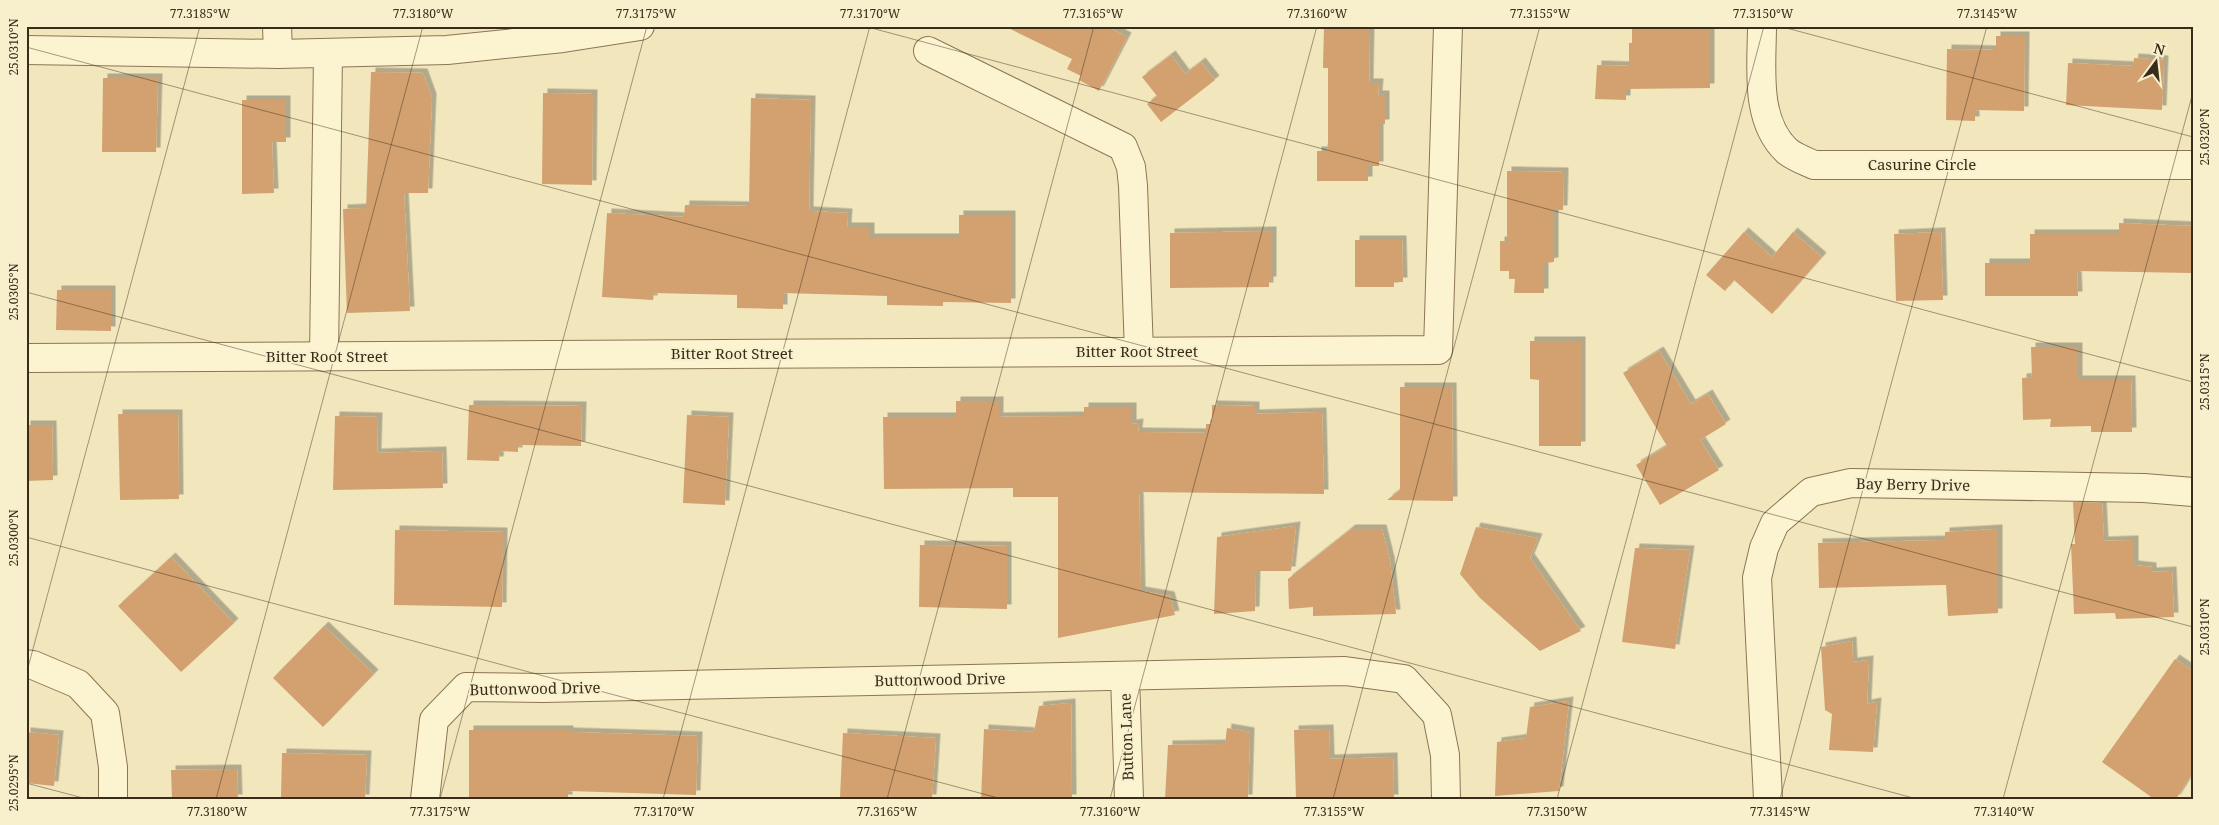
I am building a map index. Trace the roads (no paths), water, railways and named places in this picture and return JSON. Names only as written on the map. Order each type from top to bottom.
[{"type":"street","points":[[277,26],[278,54]]},
{"type":"street","points":[[26,50],[278,54],[447,50],[563,38],[640,26]]},
{"type":"street","name":"Bitter Root Street","points":[[26,358],[1438,350],[1448,26]]},
{"type":"street","name":"Casurine Circle","points":[[1762,26],[1762,95],[1768,123],[1786,150],[1814,166],[2193,165]]},
{"type":"street","points":[[928,51],[1123,147],[1131,168],[1133,186],[1139,352]]},
{"type":"street","points":[[324,357],[328,54]]},
{"type":"street","name":"Bay Berry Drive","points":[[1768,799],[1758,578],[1764,548],[1776,522],[1811,492],[1851,484],[2144,488],[2193,492]]},
{"type":"street","points":[[26,664],[33,665],[78,684],[106,712],[113,766],[113,799]]},
{"type":"street","name":"Buttonwood Drive","points":[[425,799],[434,720],[466,687],[543,688],[1345,671],[1404,679],[1437,715],[1445,755],[1446,799]]},
{"type":"street","name":"Button Lane","points":[[1125,676],[1129,799]]}]
